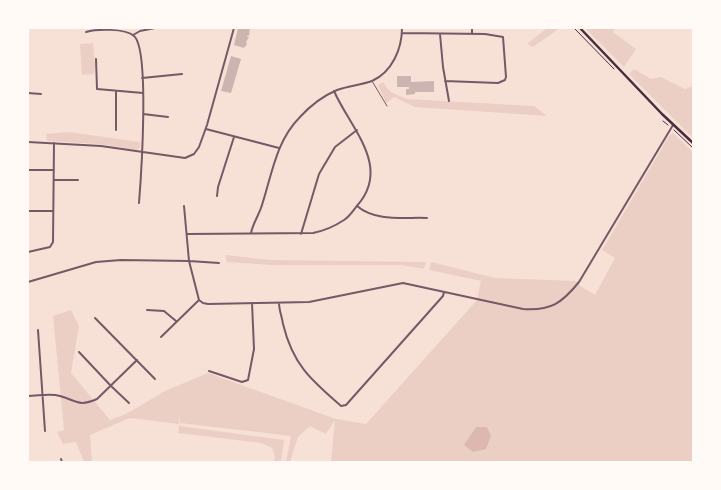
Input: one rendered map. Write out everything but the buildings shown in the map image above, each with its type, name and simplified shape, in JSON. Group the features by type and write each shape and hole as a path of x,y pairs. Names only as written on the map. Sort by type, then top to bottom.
{"main road":[{"path":"580,28 673,125 693,143"}],"street":[{"path":"134,35 140,31 155,28"},
{"path":"28,142 101,146 186,158 194,154 199,147 206,129 234,28"},
{"path":"251,233 262,206 282,141 300,117 321,99 334,91 381,76 393,61 398,51 402,28"},
{"path":"472,28 472,34"},
{"path":"86,32 94,30 110,30 128,33 134,35 138,41 143,93 139,203"},
{"path":"402,33 485,34 503,38 505,80 498,83 445,81"},
{"path":"440,34 445,81 449,101"},
{"path":"96,59 97,89 116,92 143,93"},
{"path":"142,78 182,74"},
{"path":"187,234 301,234 319,231 345,220 363,200 370,181 371,172 366,151 334,91"},
{"path":"116,92 116,130"},
{"path":"28,93 41,94"},
{"path":"143,114 168,117"},
{"path":"184,206 190,261 199,300 203,303 309,302 403,283 523,309 538,310 563,300 579,282 673,125"},
{"path":"206,129 279,148"},
{"path":"301,234 319,174 335,147 356,130"},
{"path":"217,196 218,187 234,137"},
{"path":"28,252 50,247 53,242 54,143"},
{"path":"28,170 54,170"},
{"path":"54,180 78,180"},
{"path":"357,206 362,210 376,216 427,218"},
{"path":"28,211 53,211"},
{"path":"28,282 96,262 121,260 190,261 219,264"},
{"path":"279,303 288,341 301,367 341,406 344,406 443,296 444,292"},
{"path":"161,336 199,300"},
{"path":"209,371 242,382 248,380 254,349 252,303"},
{"path":"147,310 164,312 176,321"},
{"path":"95,318 155,379"},
{"path":"38,330 45,431"},
{"path":"79,352 129,403"},
{"path":"28,396 60,396 77,403 97,399 137,360"}],"lane":[{"path":"372,80 387,106"}],"shaded area":[{"path":"547,28 560,28 533,47 527,44"},
{"path":"585,28 615,28 613,32 636,49 624,67"},
{"path":"93,43 95,67 94,74 82,75 80,44"},
{"path":"634,69 651,79 661,77 685,89 693,86 693,138 629,74"},
{"path":"383,82 393,93 408,99 534,106 547,116 415,107 394,97 386,103 378,85"},
{"path":"68,132 140,142 140,147 136,150 99,144 47,141 46,134"},
{"path":"673,133 693,152 693,462 331,462 335,420 326,434 310,426 298,437 290,462 286,462 291,436 180,423 179,414 179,424 130,418 90,435 92,462 84,462 76,442 63,444 57,432 64,430 53,316 71,310 79,326 71,373 110,420 126,414 165,391 208,373 336,419 366,424 477,300 481,281 429,270 431,262 495,278 576,281 579,285 595,295 615,258 602,250 669,136"},
{"path":"225,255 271,260 426,262 424,269 402,265 271,265 227,262"},
{"path":"179,426 284,440 281,462 274,462 275,457 272,448 261,443 178,433"},
{"path":"476,427 487,427 491,436 486,449 473,452 464,445"}]}
